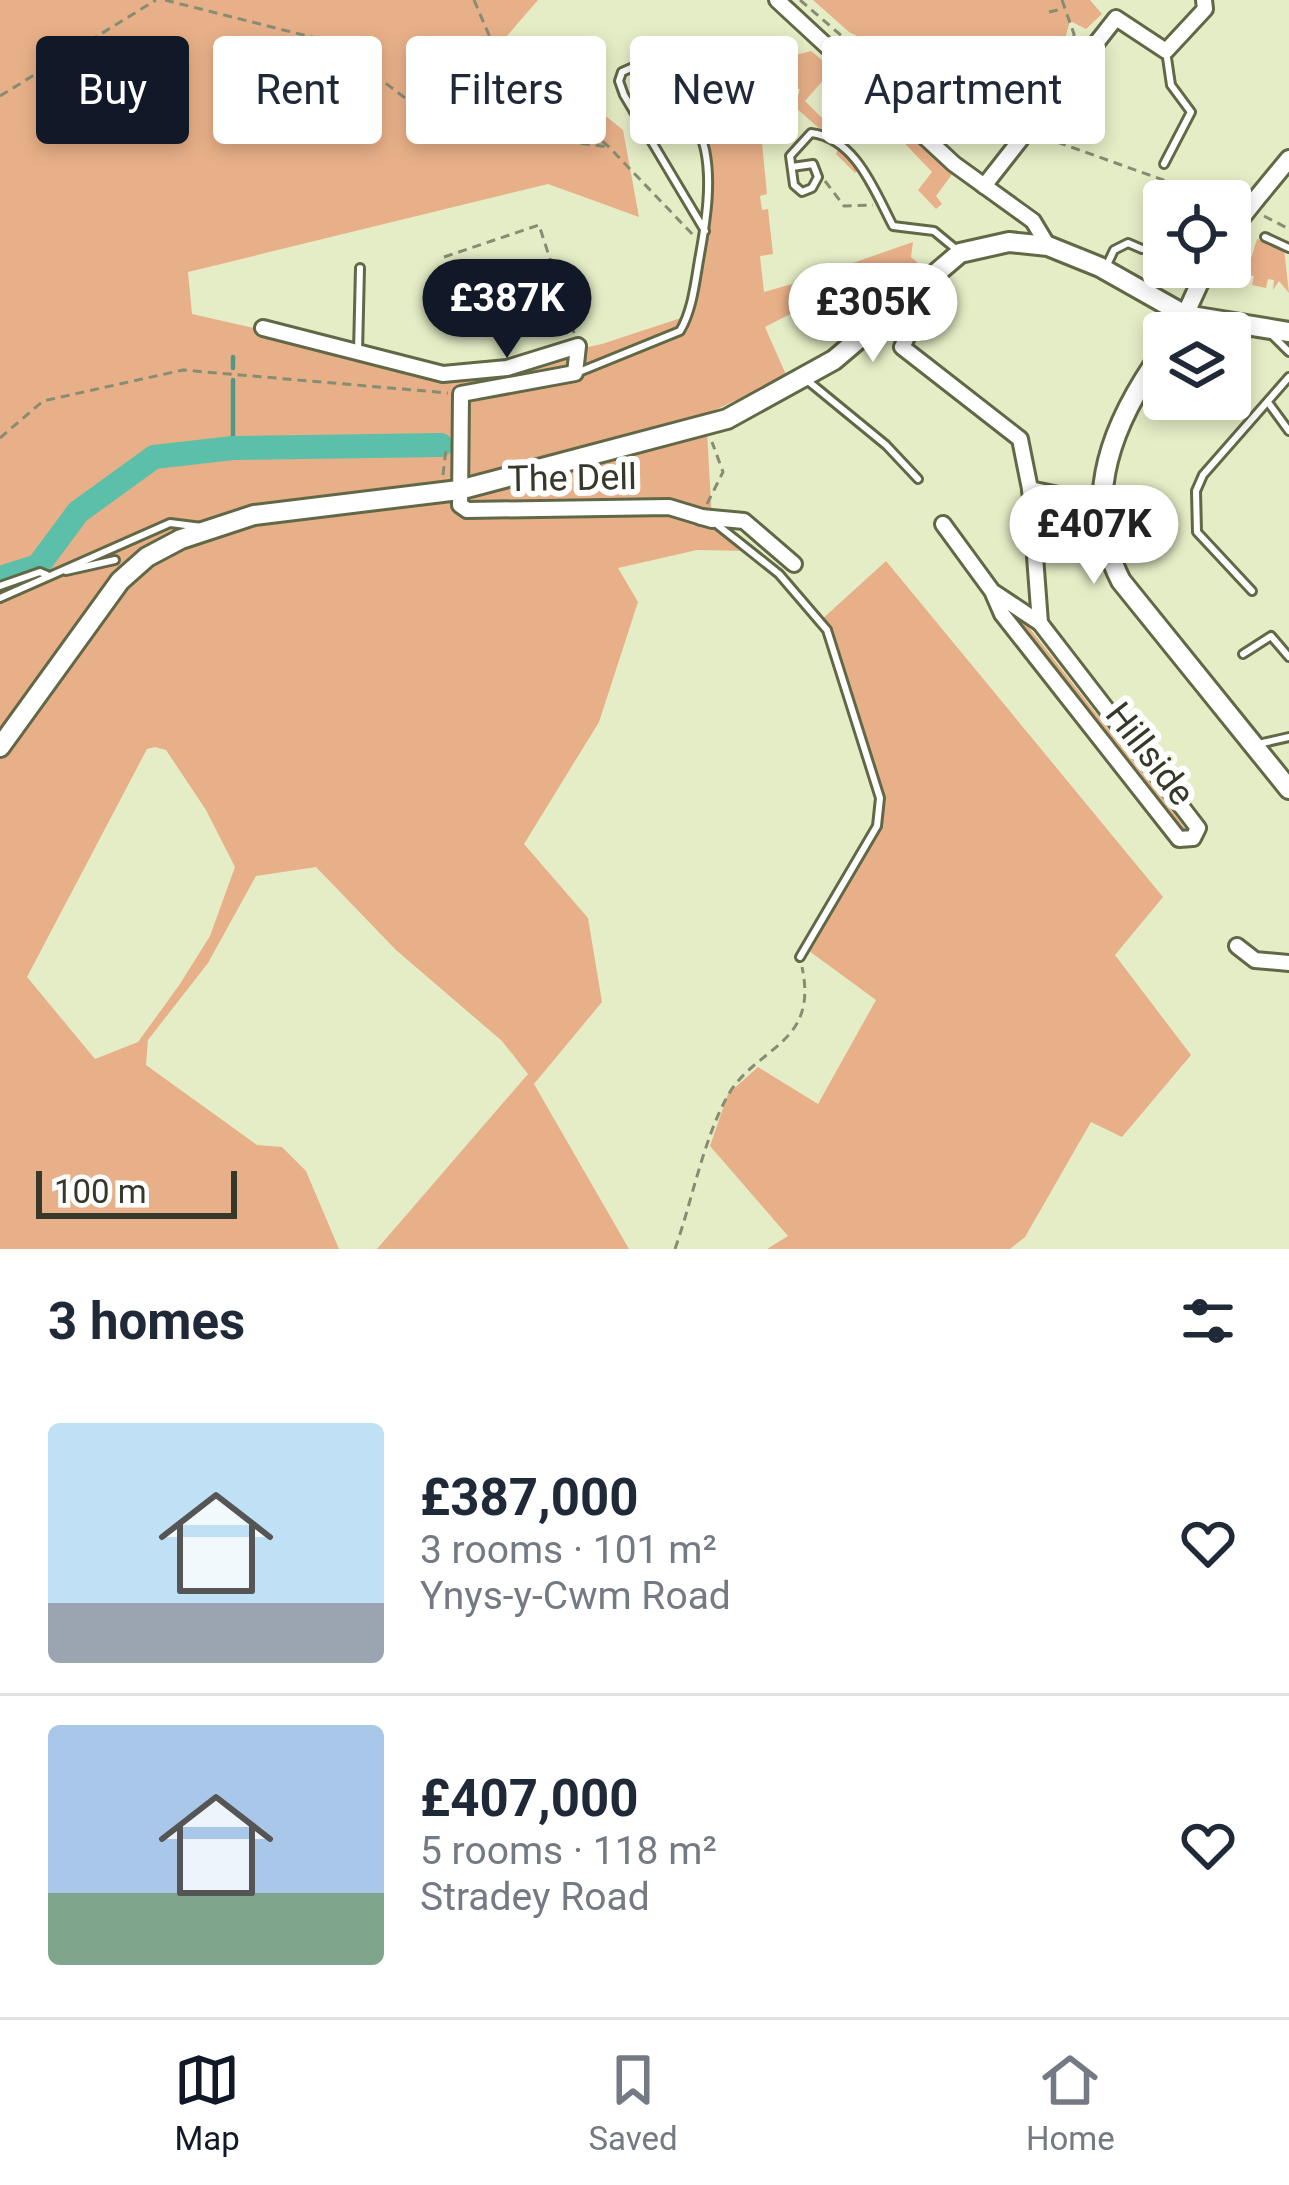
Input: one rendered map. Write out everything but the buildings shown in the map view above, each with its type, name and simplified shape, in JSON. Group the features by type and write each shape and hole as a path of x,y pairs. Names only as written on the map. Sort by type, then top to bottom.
{"main road":[{"path":"0,747 120,581 147,557 205,528 254,515 450,492 706,426 805,379 865,338 960,253 1009,242 1048,246 1105,269 1164,312"},
{"path":"1251,327 1289,332"},
{"path":"1143,379 1109,446 1101,504 1106,550 1121,580 1289,789"}],"street":[{"path":"777,0 984,186 1033,221 1048,246"},
{"path":"1099,36 1116,18 1166,51 1205,9 1204,0"},
{"path":"984,186 1017,144"},
{"path":"1251,205 1289,159"},
{"path":"910,294 921,310 902,347 1020,439 1030,489 1040,623"},
{"path":"263,328 358,356 459,374 507,368 578,346 575,374 461,394 450,492"},
{"path":"1030,489 1101,504"},
{"name":"The Dell","path":"450,492 467,510 669,507 706,519 744,521 794,564"},
{"name":"Hillside","path":"943,524 992,590 1002,614 1179,839 1193,838 1198,828 1040,623 992,590"},
{"path":"1237,946 1256,961 1289,963"}],"lane":[{"path":"1164,164 1191,112 1171,85 1166,51"},
{"path":"575,374 680,331 705,231 711,186 707,148 691,113 640,64 630,67 619,81 623,95 705,231"},
{"path":"792,167 802,161 813,164 818,177 812,188 802,192 794,185 790,156 811,133 826,134 858,163 893,226 934,230 960,253"},
{"path":"1265,237 1289,248"},
{"path":"1105,269 1114,250 1128,243 1142,249"},
{"path":"358,356 360,268"},
{"path":"1265,328 1289,352"},
{"path":"1252,591 1197,532 1196,491 1203,475 1289,377"},
{"path":"805,379 886,445 918,479"},
{"path":"1270,404 1289,431"},
{"path":"706,519 779,574 826,629 837,649 880,798 877,826 800,957"},
{"path":"0,598 170,523 187,521 205,528"},
{"path":"0,586 40,572 46,575 147,557"},
{"path":"1244,653 1271,635 1289,657"},
{"path":"1255,745 1289,737"}],"path":[{"path":"0,96 156,0"},
{"path":"165,0 331,42 441,125 609,147"},
{"path":"474,0 495,49 609,147 702,244"},
{"path":"800,0 842,36"},
{"path":"1062,0 1074,36"},
{"path":"1049,12 1064,8"},
{"path":"1063,144 1164,180"},
{"path":"832,185 844,206 881,204"},
{"path":"444,257 539,225 578,346"},
{"path":"0,438 43,401 183,370 461,394"},
{"path":"706,426 723,472 706,519"},
{"path":"446,442 450,492"},
{"path":"675,1249 728,1094 784,1043 808,997 800,957"}],"shaded area":[{"path":"0,0 538,0 507,36 406,36 406,144 606,144 606,116 623,130 639,217 548,184 188,272 192,314 459,374 602,344 690,315 710,214 706,144 762,144 767,194 760,196 762,210 768,209 773,254 760,256 764,292 813,278 819,288 829,283 824,273 913,242 911,257 924,268 891,299 875,281 848,301 854,310 841,321 819,327 808,305 765,327 787,377 706,414 712,520 750,551 697,550 618,568 638,602 599,722 524,844 588,918 602,1002 534,1084 629,1249 377,1249 528,1074 502,1041 396,950 316,867 256,876 208,963 148,1040 146,1065 257,1145 282,1147 306,1171 339,1249 0,1249 0,747 120,581 198,530 164,536 120,569 0,731","holes":["147,749 166,750 206,810 235,867 210,936 138,1042 95,1059 27,977"]},
{"path":"813,0 1090,0 1102,14 1086,29 1070,21 1066,36 857,36"},
{"path":"811,51 822,60 822,82 805,101 822,118 822,131 798,110 798,54"},
{"path":"905,144 921,144 953,173 936,196 942,204 936,209 918,190 932,172"},
{"path":"839,146 861,167 855,173 836,154"},
{"path":"1257,239 1284,249 1289,293 1279,281 1273,290 1274,280 1268,279 1266,288 1252,285 1251,259"},
{"path":"886,561 1163,897 1115,955 1191,1055 1122,1137 1091,1122 1025,1237 1010,1249 767,1249 788,1236 710,1146 728,1094 758,1067 818,1104 876,1000 805,948 882,811 837,649 820,621"},
{"path":"1007,605 1189,833 1184,836 1005,613"}],"waterway":[{"path":"233,357 233,368"},
{"path":"233,380 233,448"},
{"path":"0,578 38,566 78,512 154,457 233,448 441,445"}]}
